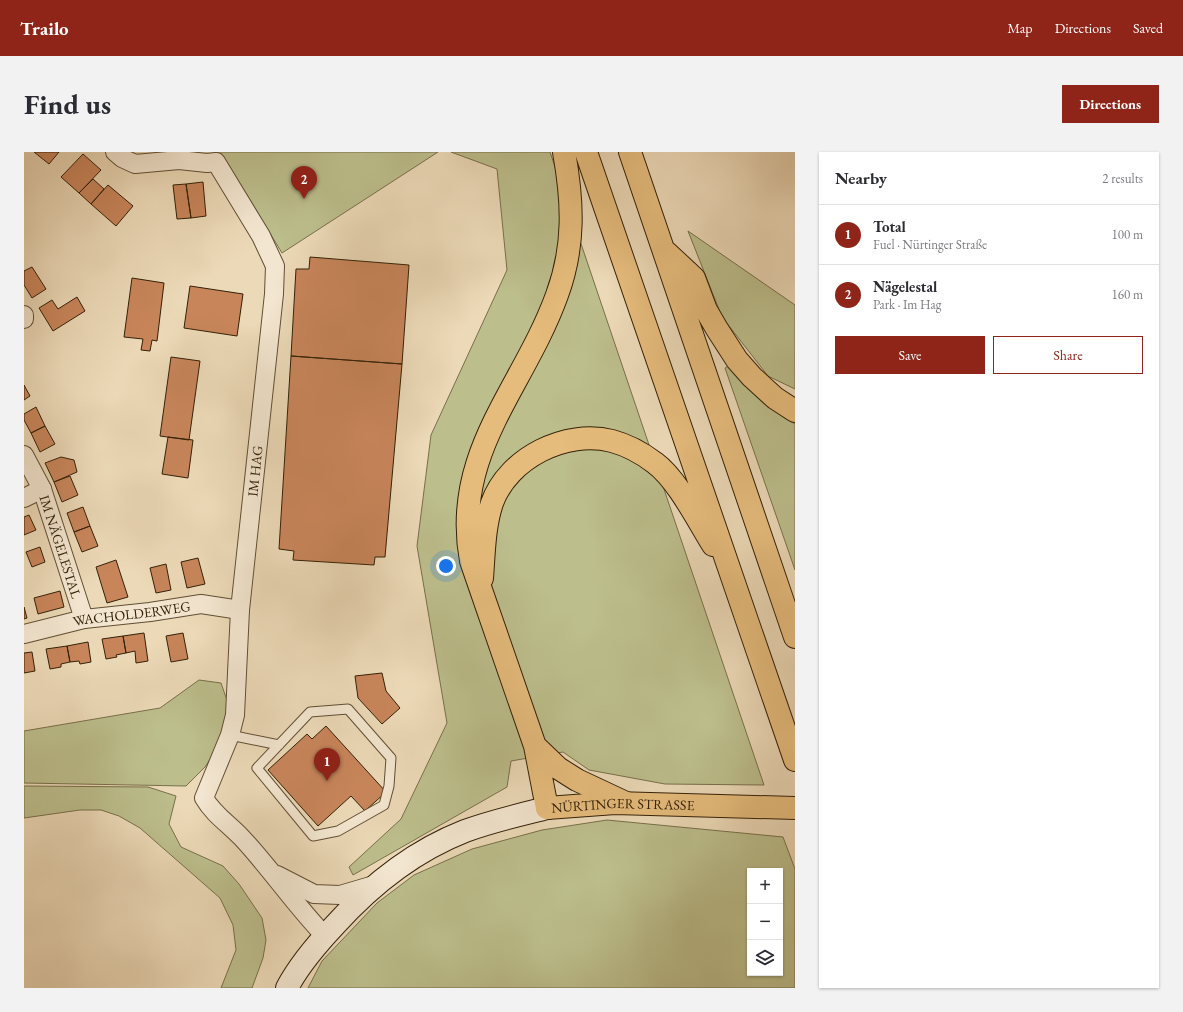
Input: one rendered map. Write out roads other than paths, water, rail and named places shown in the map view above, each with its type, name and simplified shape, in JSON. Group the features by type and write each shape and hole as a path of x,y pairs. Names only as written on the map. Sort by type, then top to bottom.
{"main road":[{"path":"547,808 535,746 471,561 467,539 467,518 473,474 490,428 536,341 557,295 570,244 572,215 571,190 564,152"},
{"path":"586,152 794,758"},
{"path":"630,152 693,332 795,637"},
{"path":"663,248 694,278 706,310 716,329 737,360 752,377 775,398 795,412"},
{"path":"482,590 486,526 492,502 504,482 521,463 540,451 560,443 584,439 612,441 635,450 656,464 677,488 729,570"},
{"path":"535,746 558,768 577,780 626,803"},
{"name":"NÜRTINGER STRASSE","path":"325,936 350,908 374,885 396,868 427,849 464,832 498,820 547,808 626,803 795,808"},
{"path":"287,988 325,936"}],"street":[{"name":"IM HAG","path":"115,152 122,158 135,164 178,160 207,163 216,162 261,236 275,266 273,302 240,610 235,715 230,735 204,798"},
{"name":"IM NÄGELESTAL","path":"24,455 42,489 84,619"},
{"path":"24,498 42,489"},
{"name":"WACHOLDERWEG","path":"24,634 84,619 150,612 201,604 240,610"},
{"name":"NÜRTINGER STRASSE","path":"204,798 212,812 241,837 273,873 306,916 325,936"},
{"name":"NÜRTINGER STRASSE","path":"273,873 314,894 340,895 374,885"}],"lane":[{"path":"348,708 391,758 389,786 384,805 338,831 313,836 257,768 279,744 310,712 348,708"},
{"path":"230,735 279,744"}],"place":[{"name":"Nägelestal","path":"304,199"},
{"name":"Total","path":"327,781"}]}
